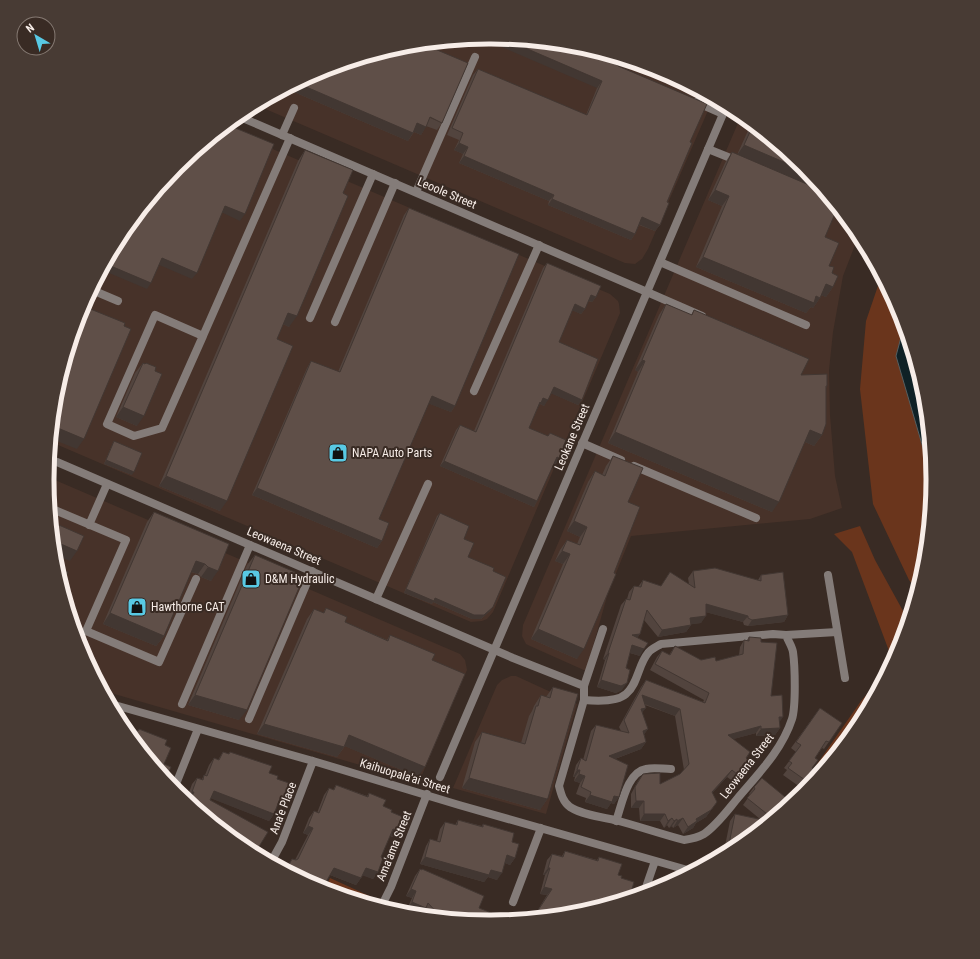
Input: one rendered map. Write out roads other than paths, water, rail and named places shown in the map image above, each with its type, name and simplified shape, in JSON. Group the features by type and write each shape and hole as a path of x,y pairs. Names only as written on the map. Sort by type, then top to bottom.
{"street":[{"path":"416,192 475,56"},
{"path":"689,99 717,107"},
{"path":"202,336 154,315 107,424 134,436 162,428 202,336 286,137 294,108"},
{"name":"Leokane Street","path":"440,777 724,112"},
{"name":"Leoole Street","path":"245,119 713,320"},
{"path":"708,149 744,164"},
{"path":"310,318 373,174"},
{"path":"335,322 395,183"},
{"path":"474,391 539,245"},
{"path":"660,262 806,325"},
{"path":"97,292 118,301"},
{"path":"582,444 756,518"},
{"name":"Leowaena Street","path":"55,461 494,650 584,686 584,700 559,786 561,795 570,807 578,811 684,840 693,839 702,835 714,826 776,751 786,734 793,717 794,687 793,651 786,635"},
{"path":"89,525 107,484"},
{"path":"376,599 428,484"},
{"path":"55,510 126,540 86,631 159,662 196,579"},
{"path":"182,704 250,545"},
{"path":"249,719 312,571"},
{"path":"828,575 844,678"},
{"path":"584,686 603,629"},
{"path":"584,700 598,702 626,695 632,687 648,653 661,644 773,634 786,635 837,632"},
{"name":"Kaihuopala'ai Street","path":"119,706 685,869"},
{"path":"177,782 198,729"},
{"name":"Ana'e Place","path":"274,858 282,842 313,761"},
{"path":"616,821 629,783 638,772 645,769 671,768"},
{"name":"Ama'ama Street","path":"384,902 391,887 426,794"},
{"path":"513,902 541,828"},
{"path":"646,886 655,861"}],"water":[{"path":"901,337 911,367 917,395 925,455 896,356"}],"place":[{"name":"NAPA Auto Parts","path":"338,453"},
{"name":"D&M Hydraulic","path":"251,579"},
{"name":"Hawthorne CAT","path":"137,607"}]}
